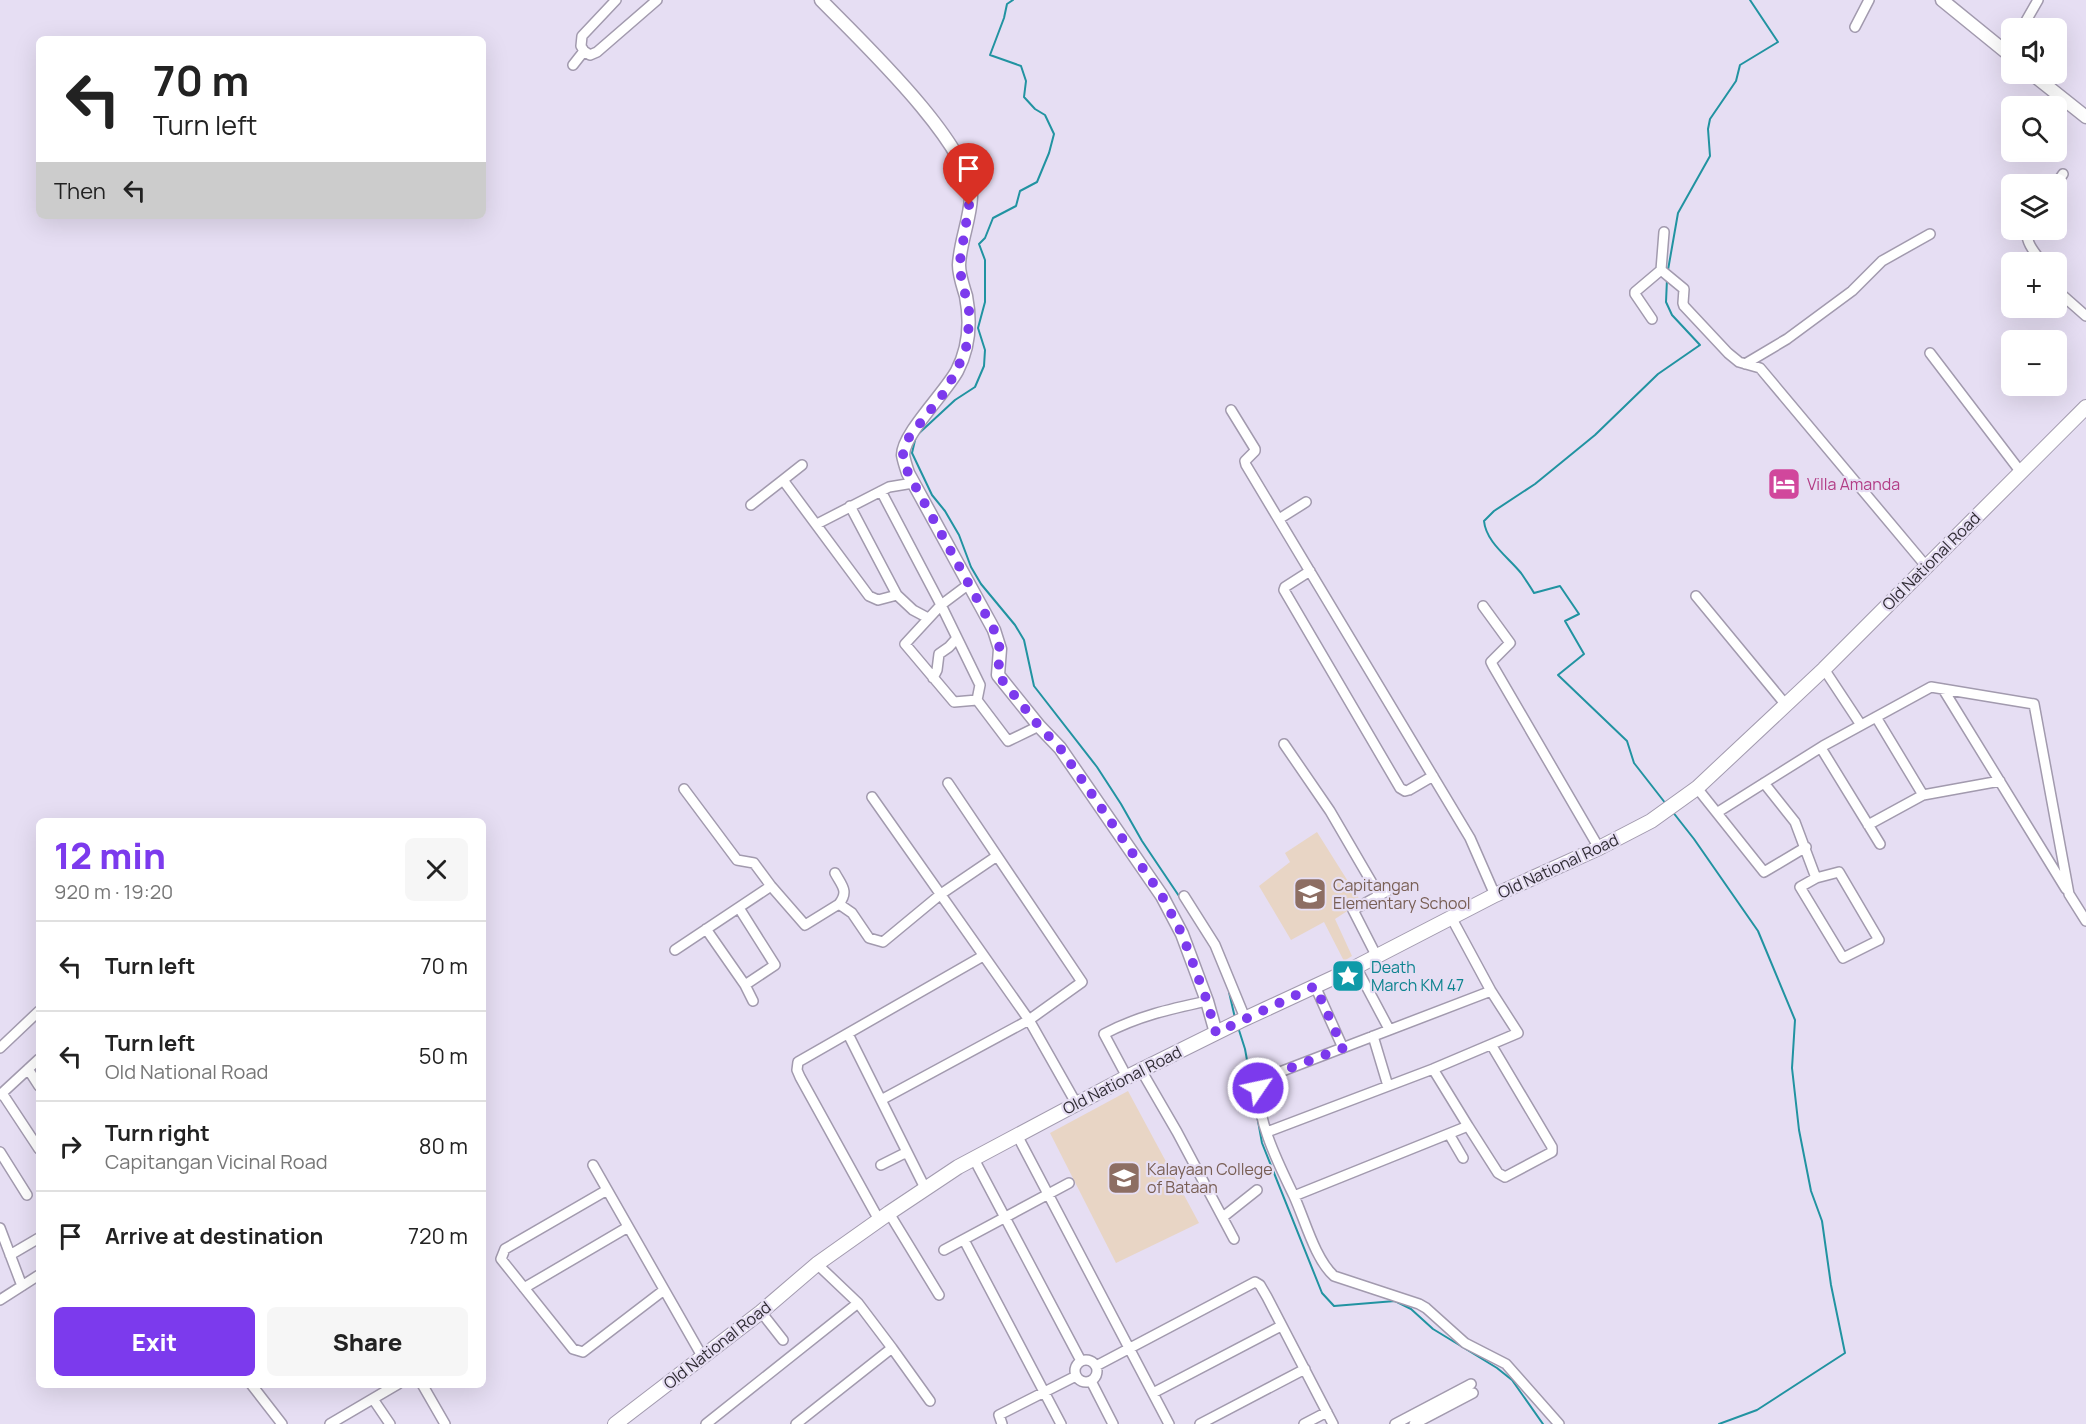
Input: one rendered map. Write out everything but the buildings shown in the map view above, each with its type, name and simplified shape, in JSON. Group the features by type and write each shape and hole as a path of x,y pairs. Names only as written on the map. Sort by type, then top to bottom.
{"main road":[{"name":"Old National Road","path":"615,1424 761,1312 817,1264 925,1188 974,1159 1141,1070 1377,957 1495,895 1599,848 1651,821 1697,788 1824,669 2086,407"}],"street":[{"path":"616,0 582,36 581,46 590,55 597,52 657,0"},
{"path":"821,0 924,109 949,144 966,176 971,196 959,267 969,311 968,342 957,370 943,394 907,440 903,454 908,473 994,630 1000,649 998,675 1060,748 1162,896 1182,934 1207,1001 1216,1033"},
{"path":"1856,27 1869,0"},
{"path":"1942,0 2001,46"},
{"path":"2028,18 2038,0"},
{"path":"573,65 584,51"},
{"path":"2045,84 2086,116"},
{"path":"1652,319 1635,292 1661,270 1664,232"},
{"path":"1746,364 1787,339 1852,291 1881,261 1930,234"},
{"path":"1661,270 1684,289 1684,306 1728,353 1739,362 1760,368 1926,566"},
{"path":"2067,299 2086,316"},
{"path":"1930,353 2020,471"},
{"path":"1231,410 1255,449 1255,452 1245,461 1246,465 1470,838 1495,895"},
{"path":"751,505 802,465"},
{"path":"783,480 869,596 878,600 897,595"},
{"path":"817,524 889,487 913,483"},
{"path":"881,491 980,685 977,700 1008,741 1039,726"},
{"path":"1279,519 1306,502"},
{"path":"850,506 897,595 913,610 928,618"},
{"path":"1310,571 1285,587 1284,590 1345,697 1400,788 1405,791 1409,790 1433,776"},
{"path":"969,584 941,605 905,644 954,702 977,700"},
{"path":"1696,596 1786,705"},
{"path":"1483,606 1510,643 1494,657 1491,662 1492,666 1599,848"},
{"path":"933,678 937,670 939,654 957,638"},
{"path":"1824,669 1861,725"},
{"path":"1718,812 1821,748 1931,687 2034,704 2069,894"},
{"path":"1943,689 2086,921"},
{"path":"1876,717 1923,795"},
{"path":"1284,744 1330,811 1379,895"},
{"path":"1821,748 1880,844"},
{"path":"1868,825 1923,795 2000,782"},
{"path":"881,1100 1029,1020 1082,982 948,783"},
{"path":"1764,783 1795,822 1816,878"},
{"path":"1697,788 1764,873 1806,847"},
{"path":"684,789 737,861 754,863 805,925 839,904 845,897 845,890 835,873"},
{"path":"873,797 1029,1020 1076,1103"},
{"path":"839,904 852,913 869,938 883,942 941,894 997,856"},
{"path":"1839,872 1879,940 1843,958 1800,887 1816,878 1839,872"},
{"path":"675,950 771,886"},
{"path":"1377,957 1353,910 1389,890"},
{"path":"1184,896 1215,945 1231,980 1238,1022"},
{"path":"739,908 775,962 774,967 745,985"},
{"path":"1267,1132 1518,1034 1491,991 1451,917"},
{"path":"706,929 745,985 753,1001"},
{"path":"939,1295 884,1216 797,1070 798,1062 983,956"},
{"path":"1356,967 1389,1029"},
{"path":"1315,986 1343,1048"},
{"path":"1491,991 1264,1078 1259,1083 1259,1096 1274,1155 1325,1267 1334,1276 1426,1308 1465,1343 1506,1365 1559,1424"},
{"path":"1127,1077 1104,1034 1131,1020 1207,1001"},
{"path":"0,1048 36,1014"},
{"path":"848,1034 925,1188"},
{"path":"1373,1036 1388,1086"},
{"path":"1433,1069 1498,1173 1505,1177 1552,1152 1552,1147 1492,1046"},
{"path":"36,1062 1,1094 36,1145"},
{"path":"28,1069 36,1081"},
{"path":"1141,1070 1234,1239"},
{"path":"1294,1196 1468,1126"},
{"path":"1449,1134 1462,1158"},
{"path":"1017,1135 1169,1424"},
{"path":"0,1152 27,1195"},
{"path":"881,1165 907,1152"},
{"path":"974,1159 1081,1361"},
{"path":"593,1165 702,1356"},
{"path":"944,1250 1069,1183"},
{"path":"607,1190 505,1249 501,1259 573,1349 583,1352 664,1290"},
{"path":"1223,1217 1257,1190"},
{"path":"524,1288 628,1227"},
{"path":"0,1228 22,1286"},
{"path":"10,1255 36,1240"},
{"path":"964,1240 1061,1424"},
{"path":"817,1264 858,1303 930,1401"},
{"path":"0,1300 36,1277"},
{"path":"1096,1366 1255,1282 1260,1285 1333,1424"},
{"path":"705,1424 858,1303"},
{"path":"761,1312 783,1340"},
{"path":"1153,1393 1281,1326"},
{"path":"796,1424 892,1347"},
{"path":"1088,1360 1096,1366 1097,1373 1091,1381 1084,1382 1076,1376 1076,1366 1081,1361 1088,1360"},
{"path":"1200,1424 1305,1369"},
{"path":"1002,1424 999,1414 1076,1376"},
{"path":"1091,1381 1113,1424"},
{"path":"254,1388 282,1424"},
{"path":"336,1423 391,1388"},
{"path":"424,1388 445,1424"},
{"path":"1395,1424 1472,1388 1414,1424"},
{"path":"373,1399 390,1424"},
{"path":"1304,1424 1327,1412"}],"shaded area":[{"name":"Capitangan Elementary School","path":"1317,832 1361,902 1335,919 1352,956 1344,961 1324,922 1291,940 1259,886 1290,862 1285,853"},
{"name":"Kalayaan College of Bataan","path":"1128,1091 1199,1223 1116,1263 1050,1133"}],"waterway":[{"path":"1013,0 1007,4 990,55 1021,66 1026,81 1024,97 1035,109 1045,115 1054,134 1037,182 1020,191 1016,206 993,218 985,238 979,244 985,260 985,302 978,328 985,350 984,366 975,387 955,400 916,436 912,453 932,495 945,511 959,535 971,567 981,584 1015,625 1024,640 1034,686 1097,767 1142,841 1183,902"},
{"path":"1668,270 1678,213 1710,156 1708,129 1710,119 1736,81 1740,65 1778,42 1750,0"},
{"path":"1666,804 1634,763 1627,741 1558,675 1584,654 1565,621 1579,614 1560,586 1534,593 1521,573 1493,542 1484,521 1494,511 1535,484 1595,435 1658,374 1700,345 1672,315 1666,302 1667,279"},
{"path":"1672,811 1758,931 1795,1020 1792,1068 1799,1130 1811,1191 1822,1221 1831,1285 1845,1353 1757,1410 1719,1424"},
{"path":"1229,992 1235,1018"},
{"path":"1238,1027 1245,1049 1262,1143 1322,1293 1334,1306 1395,1301 1411,1309 1433,1329 1497,1368 1512,1380 1543,1424"}],"place":[{"name":"Villa Amanda","path":"1784,484"},
{"name":"Capitangan Elementary School","path":"1310,894"},
{"name":"Death March KM 47","path":"1348,976"},
{"name":"Kalayaan College of Bataan","path":"1124,1178"}],"route":[{"path":"969,205 959,267 969,311 968,342 957,370 943,394 907,440 903,454 908,473 994,630 1000,649 998,675 1060,748 1162,896 1182,934 1207,1001 1216,1033 1315,986 1343,1048 1264,1078 1258,1088"}]}
